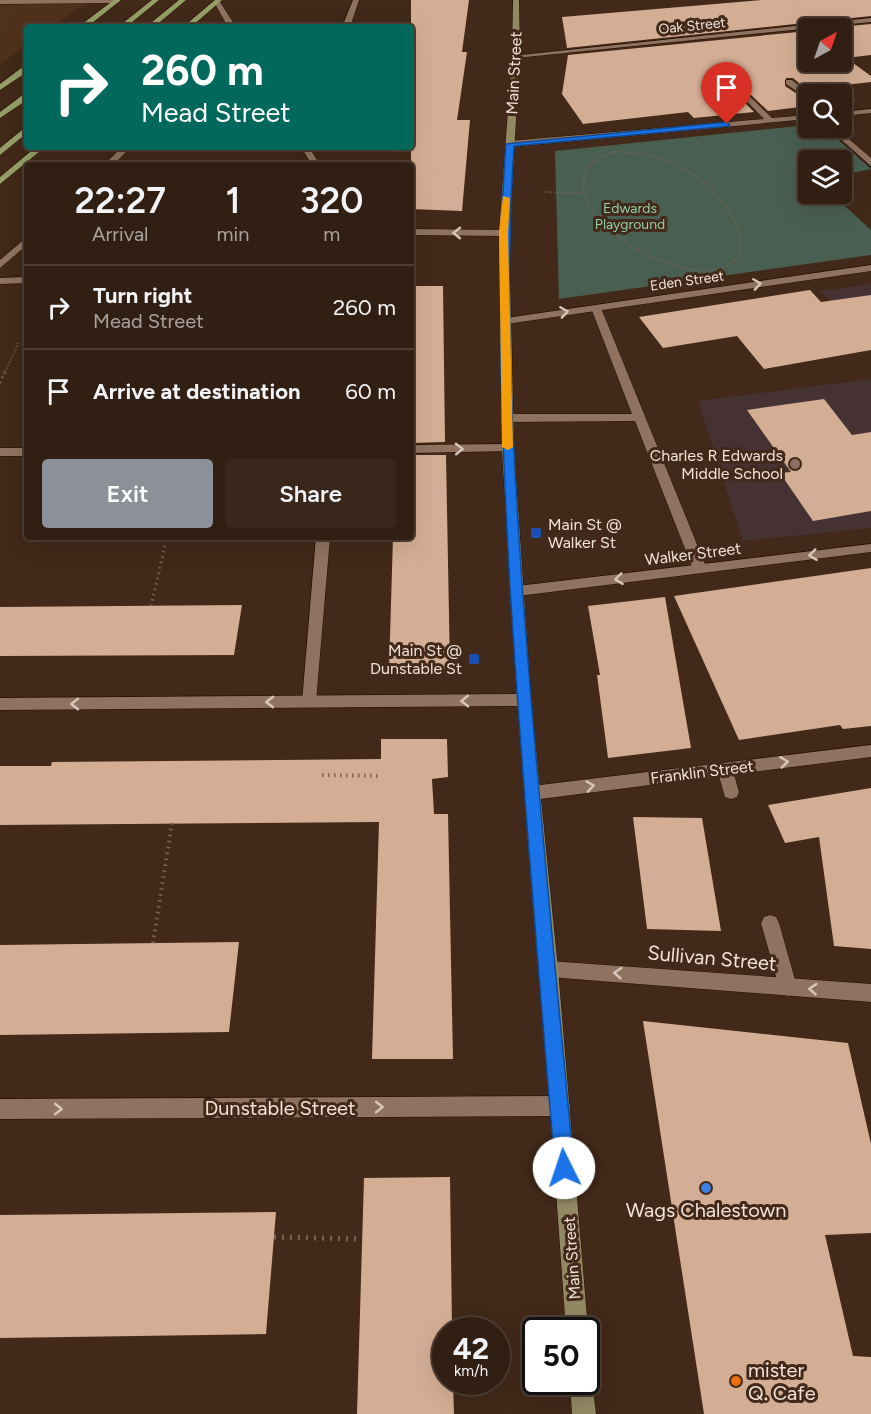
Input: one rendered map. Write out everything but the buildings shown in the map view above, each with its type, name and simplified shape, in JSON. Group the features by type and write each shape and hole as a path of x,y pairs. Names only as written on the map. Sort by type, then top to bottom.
{"main road":[{"path":"86,24 118,0"},
{"path":"126,24 156,0"},
{"path":"154,24 183,0"},
{"name":"Main Street","path":"516,0 516,56 504,233 508,448 524,700 549,969 576,1317"},
{"path":"191,24 218,1"},
{"path":"0,88 24,70"},
{"path":"0,116 24,98"},
{"path":"0,152 24,132"},
{"path":"0,181 37,150"},
{"path":"582,1395 584,1414"}],"street":[{"path":"0,2 118,0"},
{"path":"347,24 356,0"},
{"path":"218,1 230,24"},
{"name":"Oak Street","path":"516,56 871,20"},
{"path":"730,80 770,120"},
{"path":"789,82 798,89"},
{"path":"852,113 871,111"},
{"path":"510,144 798,118"},
{"path":"843,138 871,163"},
{"path":"111,162 125,150"},
{"path":"414,232 504,233"},
{"path":"0,265 24,243"},
{"name":"Eden Street","path":"506,321 871,268"},
{"path":"0,281 24,280"},
{"path":"596,308 700,569"},
{"path":"507,418 639,417"},
{"path":"414,449 508,448"},
{"path":"0,452 24,452"},
{"path":"309,702 323,540"},
{"name":"Walker Street","path":"518,591 871,548"},
{"path":"0,704 524,700"},
{"name":"Franklin Street","path":"532,794 871,751"},
{"path":"725,769 731,792"},
{"path":"770,923 788,987"},
{"name":"Sullivan Street","path":"549,969 871,993"},
{"name":"Dunstable Street","path":"0,1110 560,1106"}],"path":[{"path":"633,152 670,162 716,192 733,217 740,239 735,263 726,268 702,270 664,262 643,253 617,238 605,227 582,193 583,176 588,166 606,153 633,152"},
{"path":"545,192 582,193"},
{"path":"0,383 19,342"},
{"path":"151,606 166,540"},
{"path":"322,775 380,776"},
{"path":"153,943 172,823"},
{"path":"274,1237 362,1239"}],"shaded area":[{"path":"0,0 91,0 56,24 24,24 24,47 0,64"},
{"path":"871,284 871,344 820,291"},
{"name":"Charles R Edwards Middle School","path":"871,379 871,528 743,541 698,401"}],"green space":[{"name":"Edwards Playground","path":"798,126 798,138 836,138 850,150 798,150 798,204 843,204 871,230 871,255 559,299 555,151"},
{"name":"Edwards Playground","path":"852,152 871,169 852,173"}],"slow traffic":[{"path":"506,198 504,233 508,447"}],"place":[{"name":"Charles R Edwards Middle School","path":"795,464"},
{"name":"Main St @ Walker St","path":"536,533"},
{"name":"Main St @ Dunstable St","path":"474,659"},
{"name":"Wags Chalestown","path":"706,1188"},
{"name":"mister Q. Cafe","path":"736,1381"}],"route":[{"path":"564,1168 549,969 542,914 524,700 508,448 504,216 510,144 727,124"}]}
